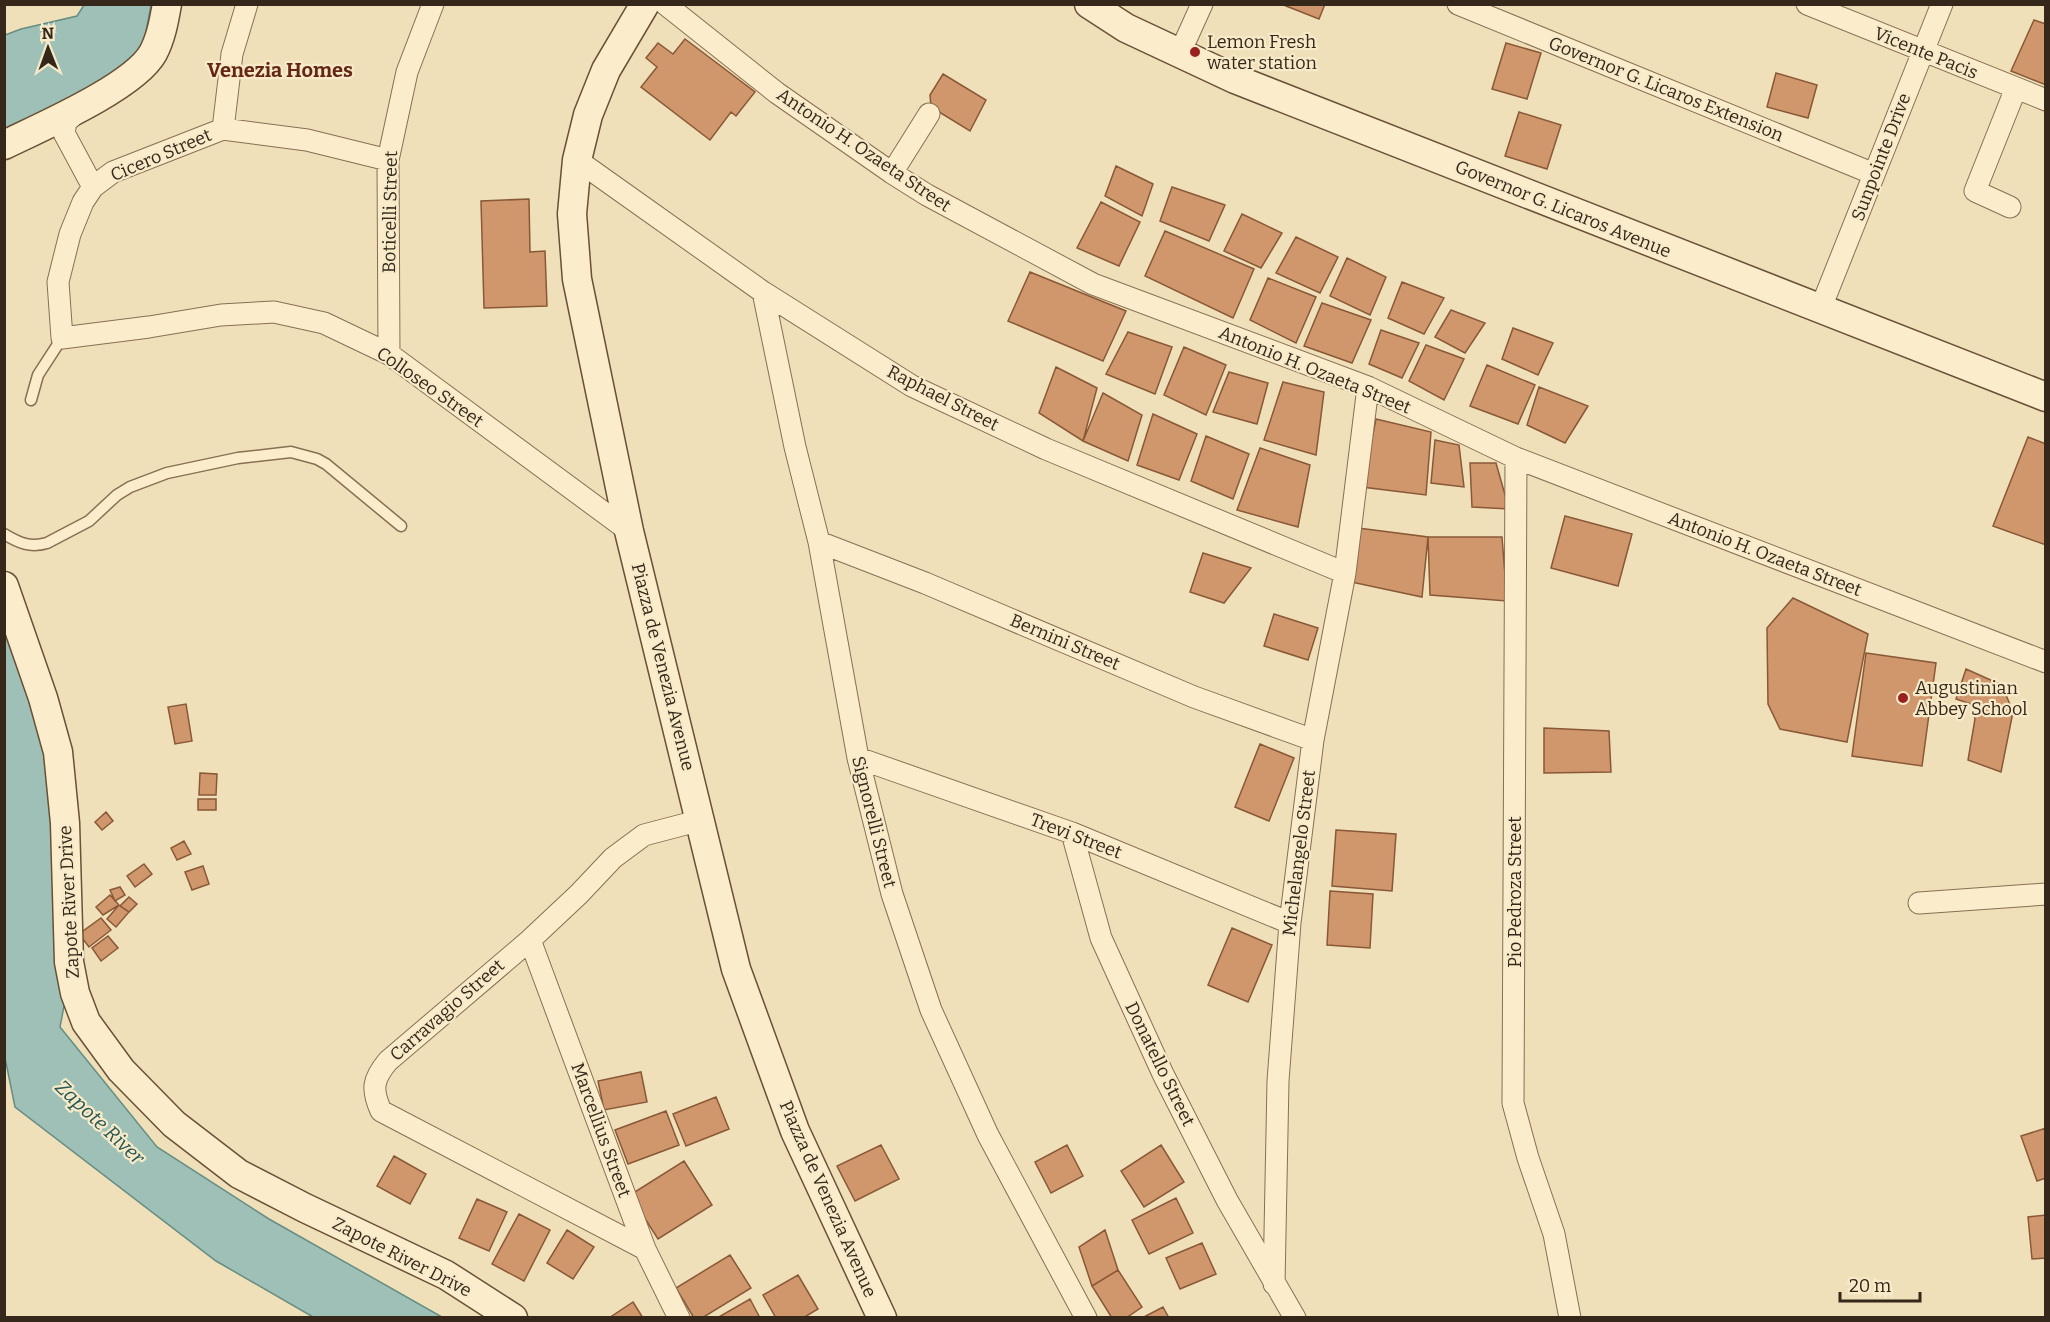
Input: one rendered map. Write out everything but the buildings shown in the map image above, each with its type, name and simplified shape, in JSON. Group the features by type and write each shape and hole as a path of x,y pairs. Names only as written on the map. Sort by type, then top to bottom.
{"street":[{"path":"4,146 129,79 152,55 159,40 167,4"},
{"path":"223,129 232,54 247,4"},
{"name":"Boticelli Street","path":"388,354 388,160 407,72 433,4"},
{"name":"Piazza de Venezia Avenue","path":"645,4 606,70 588,115 577,159 572,214 577,279 629,531 736,969 795,1131 882,1317"},
{"name":"Antonio H. Ozaeta Street","path":"665,4 777,93 892,173 927,195 1093,284 1368,387 1516,458 2046,662"},
{"name":"Governor G. Licaros Avenue","path":"1089,4 1126,28 1179,55 1245,84 2046,397"},
{"path":"1179,55 1202,4"},
{"name":"Governor G. Licaros Extension","path":"1458,4 1874,174"},
{"name":"Vicente Pacis","path":"1807,4 2046,100"},
{"name":"Sunpointe Drive","path":"1820,310 1942,4"},
{"path":"2010,207 1975,191 2016,88"},
{"path":"86,103 66,122 64,134 93,187"},
{"path":"892,173 929,114"},
{"name":"Cicero Street","path":"62,338 58,282 70,234 83,202 93,187 113,172 223,129 307,140 388,160"},
{"name":"Raphael Street","path":"577,159 763,292 912,386 1046,449 1345,573"},
{"name":"Signorelli Street","path":"763,292 795,447 819,542 858,758 892,894 931,1010 988,1135 1086,1317"},
{"name":"Colloseo Street","path":"62,338 221,315 274,312 324,323 388,354 629,531"},
{"name":"Michelangelo Street","path":"1275,1284 1278,1081 1290,923 1313,740 1345,573 1368,387"},
{"name":"Pio Pedroza Street","path":"1516,458 1513,1103 1528,1158 1554,1234 1570,1317"},
{"name":"Bernini Street","path":"819,542 925,583 1194,697 1313,740"},
{"name":"Zapote River Drive","path":"4,586 43,698 58,752 65,823 69,962 75,993 86,1022 121,1070 174,1124 239,1174 446,1275 513,1317"},
{"name":"Trevi Street","path":"858,758 1072,833 1290,923"},
{"name":"Carravagio Street","path":"645,1249 381,1111 374,1095 377,1075 388,1061 530,939 579,894 612,858 644,835 701,820"},
{"name":"Donatello Street","path":"1072,833 1101,938 1163,1074 1227,1200 1275,1284"},
{"path":"1918,903 2046,894"},
{"name":"Marcellius Street","path":"530,939 645,1249 679,1317"},
{"path":"1275,1284 1295,1317"}],"lane":[{"path":"30,400 38,375 62,338"},
{"path":"4,534 24,544 47,543 89,521 117,495 141,481 238,458 291,452 318,459 326,464 401,525"}],"water":[{"path":"84,5 151,5 139,69 5,135 5,35 77,16"},
{"name":"Zapote River","path":"4,620 63,800 68,985 60,1027 157,1147 269,1219 442,1317 313,1317 216,1261 15,1107 4,1053"}],"place":[{"name":"Lemon Fresh water station","path":"1195,52"},
{"name":"Augustinian Abbey School","path":"1903,698"}],"district":[{"name":"Venezia Homes","path":"280,70"}]}
